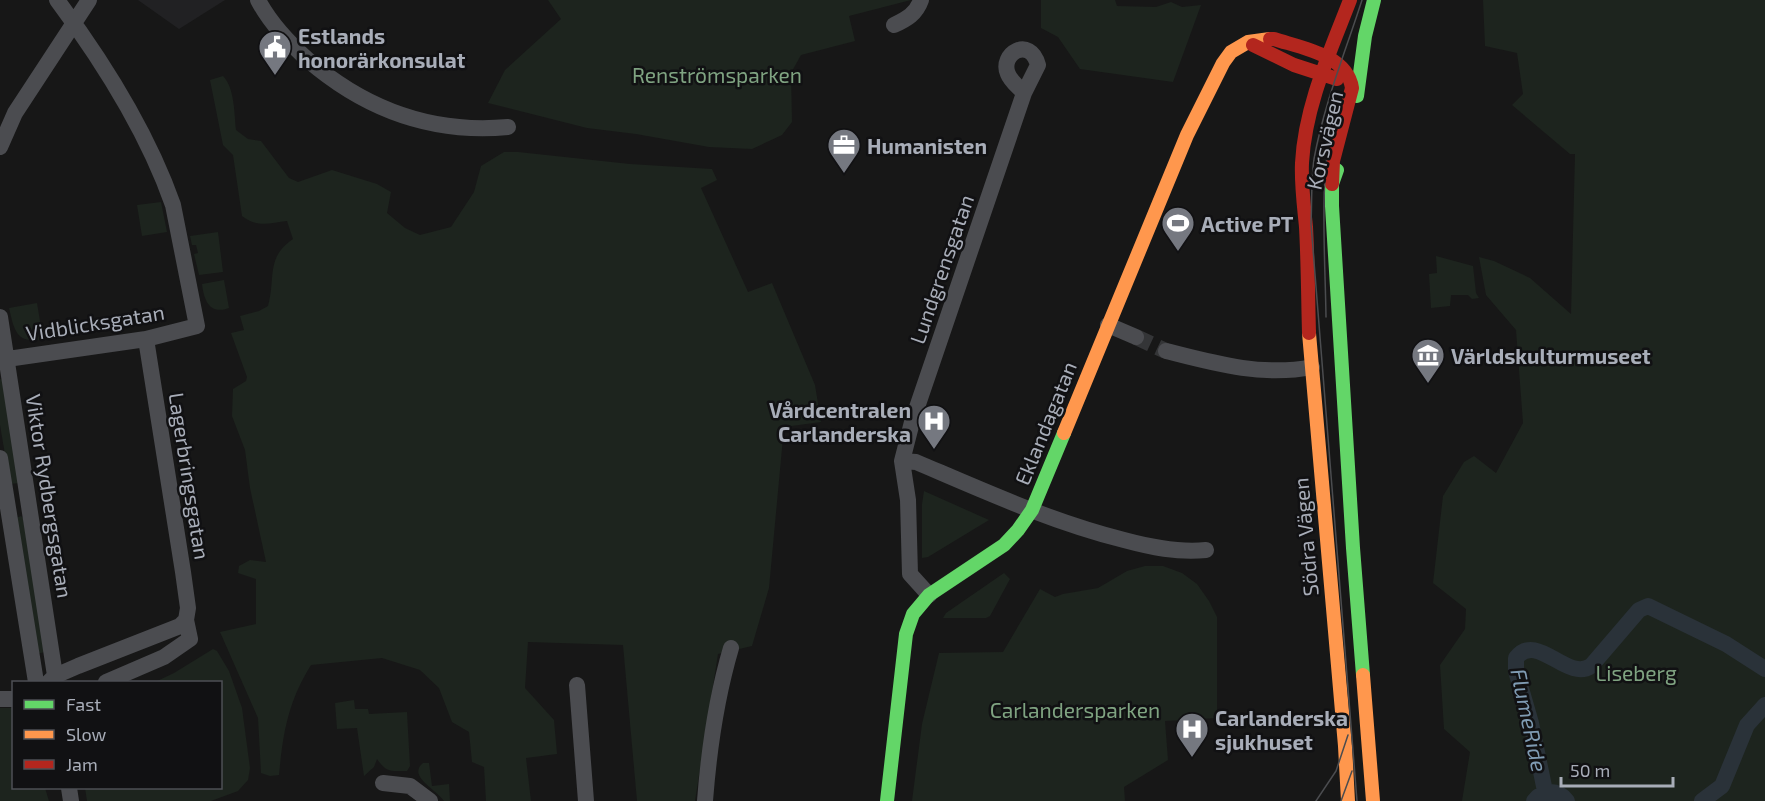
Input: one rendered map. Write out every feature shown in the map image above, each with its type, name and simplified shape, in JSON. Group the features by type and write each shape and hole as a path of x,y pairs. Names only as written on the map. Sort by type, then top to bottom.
{"main road":[{"name":"Korsvägen","path":"1308,270 1302,164 1309,116 1350,0"},
{"name":"Korsvägen","path":"1373,801 1353,548 1332,184 1350,128 1369,15 1374,0"},
{"path":"1248,42 1274,39 1303,48 1340,64 1350,76 1352,88 1333,161 1332,184"},
{"path":"1248,42 1261,51 1341,80 1354,74 1362,60"},
{"name":"Eklandagatan","path":"887,801 906,634 913,614 929,595 1004,545 1032,510 1197,112 1231,52 1248,42"},
{"name":"Södra Vägen","path":"1308,270 1308,334 1346,746 1348,801"}],"street":[{"path":"57,0 73,23"},
{"path":"0,147 15,113 89,0"},
{"path":"258,0 274,24 297,50 324,73 357,96 383,108 428,123 478,130 508,127"},
{"path":"894,25 909,18 921,0"},
{"name":"Vidblicksgatan","path":"3,359 146,339 197,326 173,205 167,187 123,96 73,23"},
{"name":"Lundgrensgatan","path":"902,461 912,422 1024,93"},
{"name":"Viktor Rydbergsgatan","path":"0,317 3,359 30,510 53,680"},
{"path":"1108,325 1136,337"},
{"name":"Lagerbringsgatan","path":"108,681 164,657 190,639 186,620 188,608 184,580 146,339"},
{"path":"1166,351 1223,366 1258,370 1312,367"},
{"name":"Viktor Rydbergsgatan","path":"0,458 5,513 36,681"},
{"path":"929,595 910,574 908,500 902,461 916,462 1091,532 1144,545 1191,551 1206,550"},
{"path":"5,513 30,510"},
{"path":"53,680 127,646 180,626 186,620"},
{"path":"705,801 709,748 731,648"},
{"path":"577,685 586,801"},
{"path":"383,783 410,786 430,801"}],"shaded area":[{"path":"138,0 225,0 179,29"}],"green space":[{"name":"Renströmsparken","path":"548,0 911,0 849,16 855,41 801,55 791,73 792,122 782,135 752,149 709,147 587,128 488,103 505,70 561,19"},
{"path":"1041,0 1115,0 1117,6 1156,7 1171,2 1182,7 1201,5 1173,82 1080,69 1058,37 1041,28"},
{"name":"Liseberg","path":"1483,0 1765,0 1765,801 1462,801 1470,752 1444,729 1440,665 1465,629 1466,609 1433,583 1443,496 1464,462 1474,456 1496,473 1523,423 1516,330 1486,295 1479,257 1494,261 1530,278 1571,314 1575,154 1570,154 1512,105 1523,94 1517,53 1485,46"},
{"path":"223,76 232,94 236,130 248,139 261,141 289,178 298,182 332,170 377,184 391,192 387,213 405,228 420,235 451,227 474,192 481,166 504,152 712,169 717,180 701,188 748,292 772,283 815,385 821,422 784,427 769,588 752,646 718,654 695,801 637,801 623,645 528,642 525,688 554,720 557,754 526,758 531,801 486,801 484,767 472,762 469,732 452,722 439,688 420,670 382,658 311,665 297,692 288,718 279,775 270,776 261,773 258,718 220,632 256,624 256,579 238,573 239,566 250,560 266,562 250,488 245,450 232,416 233,389 246,381 247,377 231,333 244,330 240,316 268,306 275,261 284,246 293,239 287,221 258,223 242,216 233,155 223,145 210,80"},
{"path":"161,202 167,232 142,236 137,205"},
{"path":"218,232 223,272 199,275 194,254 198,253 196,245 192,245 190,236"},
{"path":"1436,256 1473,266 1476,293 1479,298 1472,299 1468,295 1451,295 1450,306 1431,308 1429,274 1437,273"},
{"path":"224,280 229,308 217,310 206,301 202,284"},
{"path":"37,303 43,339 27,340 15,329 9,308"},
{"path":"0,379 3,380 19,483 10,484 0,425"},
{"path":"924,491 989,520 928,557 922,558"},
{"path":"21,516 45,652 36,654 16,518"},
{"name":"Carlandersparken","path":"1145,566 1163,566 1182,573 1197,584 1217,617 1217,718 1165,721 1168,760 1124,787 1125,801 912,801 922,724 939,653 1003,652 1040,589 1055,597 1098,588 1127,571"},
{"path":"1004,573 1010,579 990,616 986,618 943,618 946,613"},
{"path":"213,649 217,651 229,671 242,708 250,768 248,780 238,791 211,801 87,801 85,789 222,789 222,681 157,681"},
{"path":"354,700 355,709 368,709 369,714 407,712 410,766 407,771 389,770 377,759 374,767 364,776 357,728 337,729 335,703"},
{"path":"0,708 12,708 12,789 45,789 49,801 0,801"},
{"path":"423,763 429,763 432,786 449,784 450,801 444,801 421,778 418,773"}],"waterway":[{"name":"FlumeRide","path":"1547,801 1531,723 1516,671 1516,658 1524,651 1533,650 1543,653 1572,668 1582,669 1591,666 1639,610 1648,606 1726,644 1765,669"},
{"name":"FlumeRide","path":"1702,801 1722,786 1747,725 1765,705"},
{"name":"FlumeRide","path":"1534,801 1542,794 1550,792 1559,794 1567,801"}],"tunnel":[{"path":"1136,337 1166,351"}],"tram line":[{"path":"1357,801 1311,224 1313,167 1318,139 1329,98 1362,0"},
{"path":"1326,317 1325,183 1330,131 1336,105"},
{"path":"1316,801 1336,771 1348,735"},
{"path":"1341,801 1352,771"}],"traffic: fast":[{"path":"1357,96 1365,36 1374,0"},
{"path":"1337,170 1332,184 1332,206 1363,675"},
{"path":"887,801 906,634 913,614 929,595 1004,545 1018,530 1032,510 1064,433"}],"traffic: slow":[{"path":"1064,433 1187,135 1223,63 1231,52 1248,42 1270,39"},
{"path":"1309,333 1348,801"},
{"path":"1363,675 1373,801"}],"traffic: jam":[{"path":"1309,333 1307,240 1302,179 1304,142 1313,100 1350,0"},
{"path":"1270,39 1322,54 1333,60 1348,77 1352,88 1333,161 1332,184"},
{"path":"1253,45 1294,65 1337,79"}],"place":[{"name":"Estlands honorärkonsulat","path":"275,76"},
{"name":"Humanisten","path":"844,174"},
{"name":"Active PT","path":"1178,252"},
{"name":"Världskulturmuseet","path":"1428,384"},
{"name":"Vårdcentralen Carlanderska","path":"934,450"},
{"name":"Carlanderska sjukhuset","path":"1192,758"}]}
